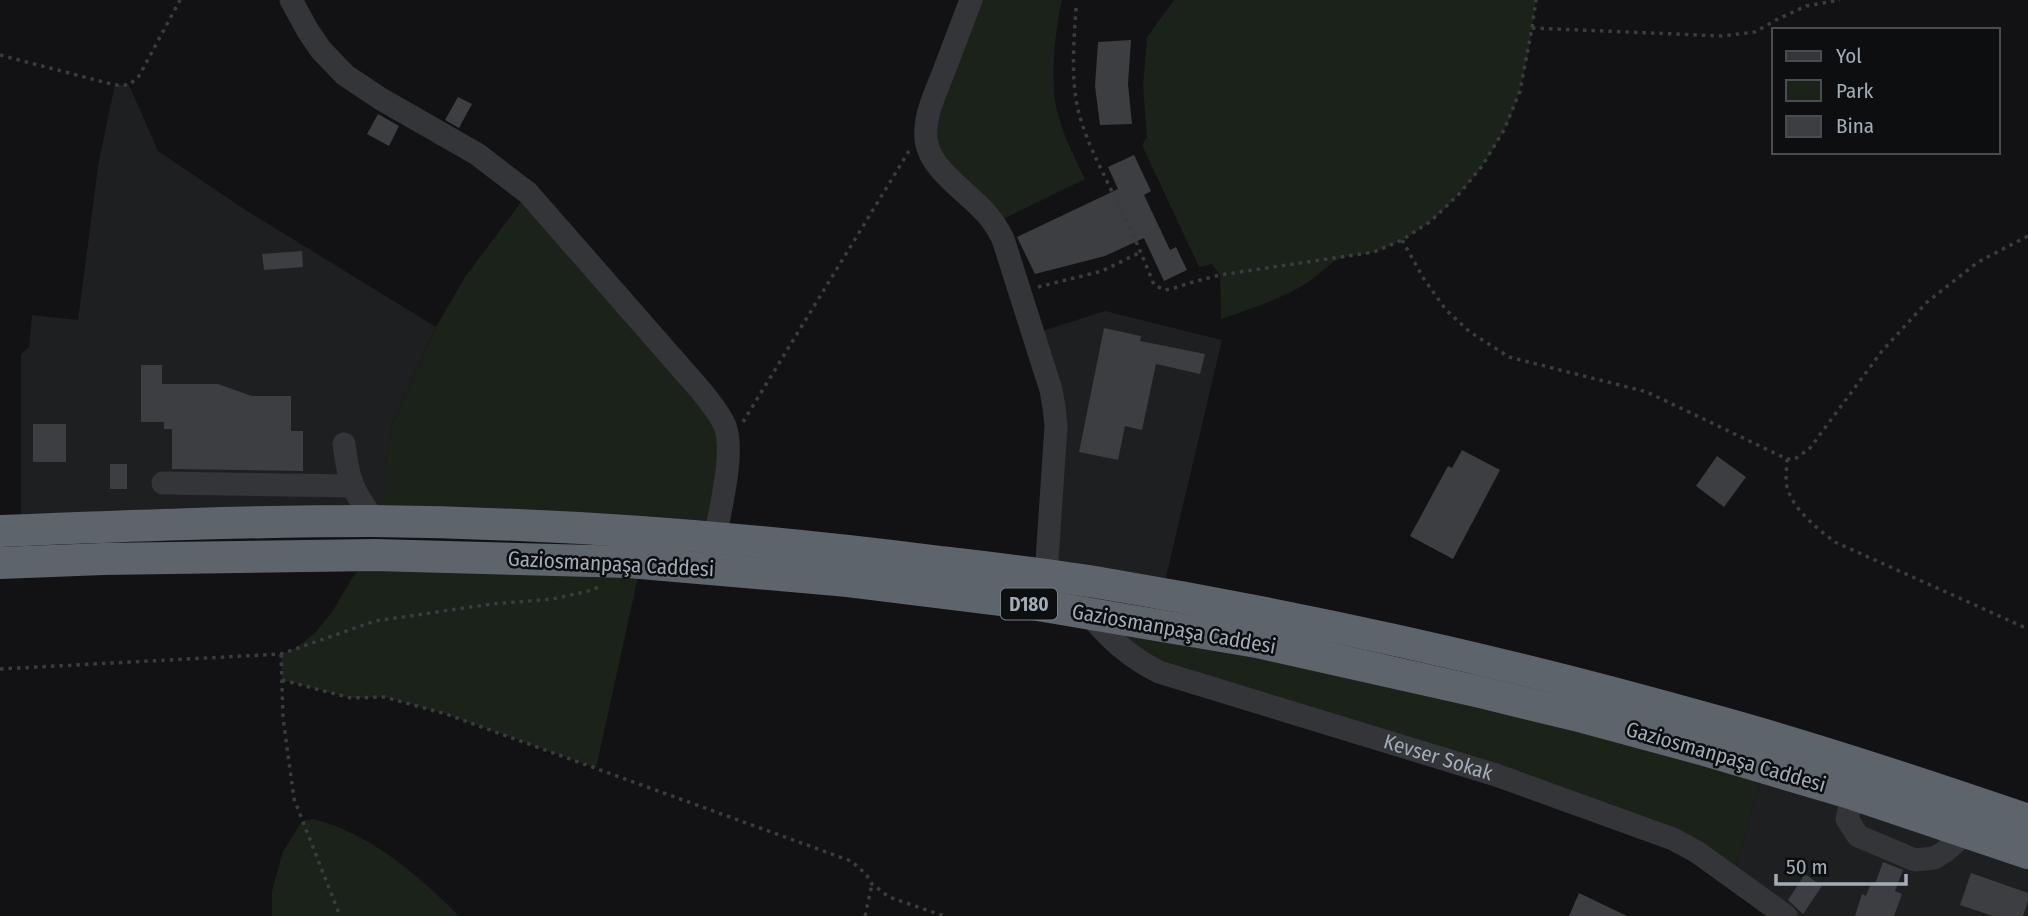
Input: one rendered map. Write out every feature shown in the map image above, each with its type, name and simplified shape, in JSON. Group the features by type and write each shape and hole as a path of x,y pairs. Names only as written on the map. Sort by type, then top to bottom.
{"highway":[{"name":"Gaziosmanpaşa Caddesi","path":"0,531 244,522 492,525 715,538 851,550 1091,581 1266,613 1489,662 1724,723 1830,754 2028,820"},
{"name":"Gaziosmanpaşa Caddesi","path":"0,563 375,555 629,562 848,582 1019,603 1257,642 1480,692 1701,748 1853,794 2028,853"}],"street":[{"path":"291,0 321,50 345,75 381,99 477,154 528,193 717,411 726,428 728,446 715,538"},
{"path":"971,0 929,108 926,139 929,152 947,177 984,209 1003,239 1051,390 1056,426 1046,575"},
{"path":"344,444 351,486 375,522"},
{"path":"163,483 351,486"},
{"name":"Kevser Sokak","path":"1088,613 1112,642 1159,672 1496,775 1673,839 1697,852 1786,916"},
{"path":"1853,794 1847,819 1858,836 1915,860 1934,858 1967,832"}],"path":[{"path":"0,55 114,85 129,85 139,76 180,0"},
{"path":"1076,8 1073,62 1082,123 1154,285 1165,290 1230,273 1374,252 1402,240 1431,221 1459,194 1482,166 1504,130 1520,91 1536,0"},
{"path":"1532,28 1722,36 1755,32 1806,6 1840,0"},
{"path":"728,446 926,122"},
{"path":"1402,240 1424,279 1446,310 1470,332 1509,357 1647,392 1787,459 1795,459 1810,448 1882,351 1926,303 1978,262 2028,236"},
{"path":"1019,291 1102,271 1141,251"},
{"path":"1787,459 1787,486 1796,503 1810,522 1835,542 2028,629"},
{"path":"0,669 281,654 375,621 492,604 552,599 593,590 619,575 629,562"},
{"path":"281,654 283,718 293,799 340,916"},
{"path":"282,680 351,698 384,697 446,714 851,861 866,874 872,884 889,897 944,916"},
{"path":"865,916 872,884"}],"shaded area":[{"path":"115,85 129,85 158,151 247,211 436,327 392,424 385,468 385,522 21,530 21,354 29,347 32,315 78,320 99,160"},
{"path":"1105,311 1222,340 1162,594 1046,575 1056,426 1033,334"},
{"path":"1764,767 2028,853 2028,916 1786,916 1733,877"}],"green space":[{"path":"971,0 1062,0 1054,57 1055,102 1063,131 1085,179 995,223 947,177 926,122"},
{"path":"1174,0 1536,0 1525,67 1513,111 1489,155 1457,196 1420,229 1400,241 1371,253 1339,259 1295,290 1221,319 1220,275 1212,264 1199,267 1142,145 1147,137 1143,85 1147,37"},
{"path":"528,193 726,428 715,538 385,522 385,468 392,424 436,327 465,277"},
{"path":"375,555 641,563 596,768 446,714 384,697 351,698 282,680 281,654 296,648 315,633 332,612 354,575"},
{"path":"1101,629 1257,642 1764,767 1733,877 1694,850 1159,672"},
{"path":"314,819 342,828 391,857 420,879 459,916 272,916 272,891 283,852 302,821"}],"building":[{"path":"1131,40 1128,84 1132,124 1100,125 1095,86 1098,42"},
{"path":"458,97 472,104 459,128 445,120"},
{"path":"378,114 399,126 389,146 367,134"},
{"path":"1134,155 1151,191 1144,195 1170,250 1176,247 1187,270 1164,281 1144,238 1105,256 1035,274 1017,237 1118,189 1108,167"},
{"path":"302,251 303,267 264,270 262,254"},
{"path":"1104,328 1141,336 1140,341 1205,354 1200,374 1156,364 1142,430 1125,426 1118,460 1079,452"},
{"path":"141,365 162,365 162,384 218,384 252,396 291,396 291,431 303,431 303,471 172,469 172,429 164,429 164,422 141,422"},
{"path":"33,424 66,424 66,462 33,462"},
{"path":"1462,450 1500,470 1453,559 1410,536 1448,466 1452,468"},
{"path":"1717,456 1746,477 1724,507 1696,486"},
{"path":"110,464 127,464 127,489 110,489"},
{"path":"1883,862 1903,870 1895,891 1902,894 1894,916 1855,916 1862,894 1866,896 1871,883 1875,884"},
{"path":"1971,873 2028,893 2023,916 1993,916 1960,905"},
{"path":"1805,874 1822,886 1803,914 1788,900"},
{"path":"1579,893 1627,916 1569,916"}]}
